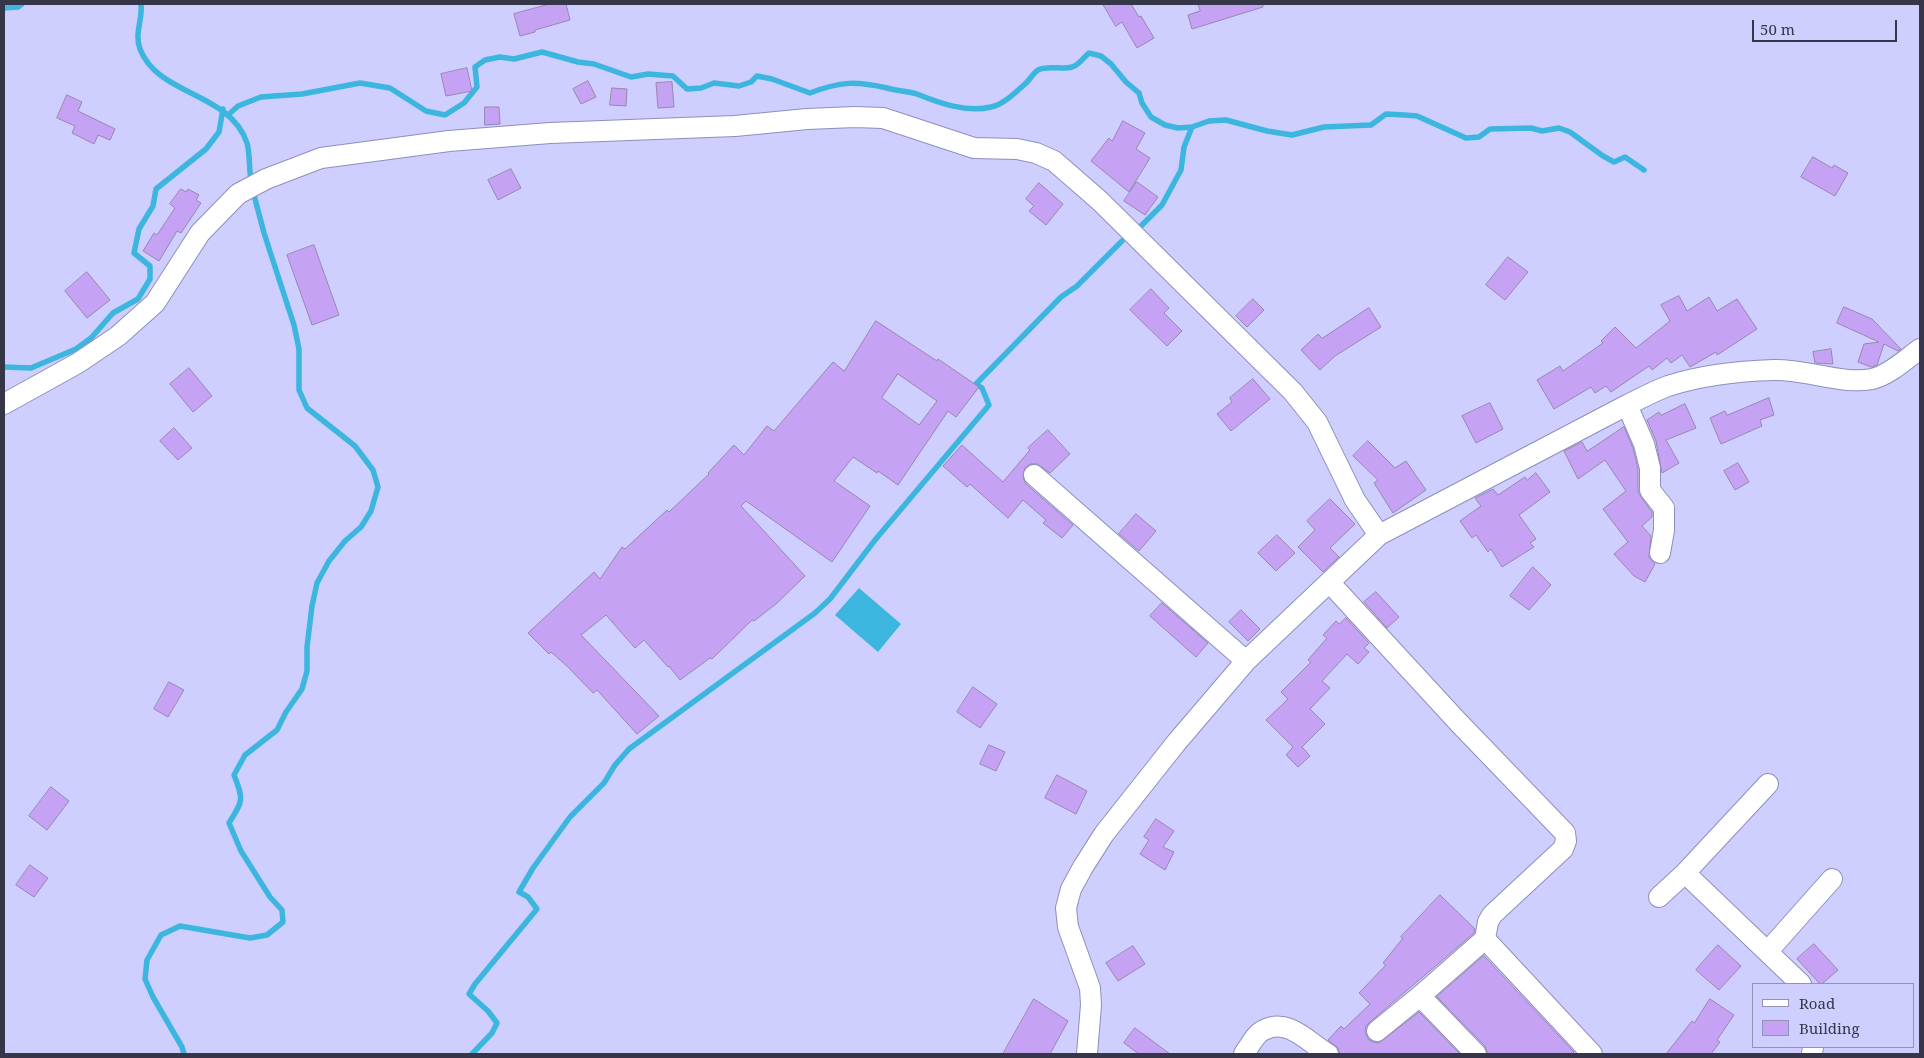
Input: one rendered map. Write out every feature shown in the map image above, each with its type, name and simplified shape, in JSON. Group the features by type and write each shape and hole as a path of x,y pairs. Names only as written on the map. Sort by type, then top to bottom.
{"street":[{"path":"4,404 78,363 118,336 155,303 200,233 238,194 266,179 321,158 449,141 550,133 735,126 807,119 883,118 974,148 1017,149 1036,153 1054,161 1100,201 1293,392 1316,422 1355,500 1379,535"},
{"path":"1086,1054 1091,1006 1090,988 1068,926 1066,908 1071,889 1083,867 1104,834 1176,743 1246,661 1379,535 1627,405 1668,386 1722,373 1775,370 1813,373 1846,380 1872,379 1890,370 1920,348"},
{"path":"1627,405 1644,444 1650,468 1650,490 1664,508 1664,530 1660,552"},
{"path":"1034,475 1246,661"},
{"path":"1330,583 1459,723 1565,833 1566,841 1563,849 1492,915 1488,922 1485,939 1377,1031"},
{"path":"1659,897 1685,873 1768,784"},
{"path":"1685,873 1800,983"},
{"path":"1768,951 1832,879"},
{"path":"1485,939 1592,1054"},
{"path":"1420,996 1476,1054"},
{"path":"1244,1054 1263,1030 1277,1026 1295,1030 1312,1045 1328,1054"}],"water":[{"path":"859,588 901,624 878,652 835,615"}],"building":[{"path":"550,4 566,4 570,20 520,36 514,14"},
{"path":"1103,4 1131,4 1139,17 1141,16 1154,38 1137,48 1122,22 1116,26"},
{"path":"1198,4 1263,4 1263,7 1192,29 1188,15 1200,11"},
{"path":"467,68 472,91 446,96 441,74"},
{"path":"588,81 596,97 581,104 573,89"},
{"path":"672,82 674,107 658,108 656,83"},
{"path":"612,88 627,89 626,106 610,105"},
{"path":"67,95 82,102 78,111 115,129 110,140 98,135 94,144 72,133 75,126 57,118"},
{"path":"485,107 499,107 500,124 485,125"},
{"path":"1123,121 1145,133 1136,149 1150,158 1129,192 1091,161 1109,138 1112,141"},
{"path":"1813,157 1832,168 1834,165 1848,173 1835,196 1801,177"},
{"path":"511,169 521,188 498,200 488,180"},
{"path":"1137,182 1158,197 1145,215 1124,201"},
{"path":"1039,183 1063,204 1046,225 1029,211 1034,206 1026,199"},
{"path":"181,189 186,192 188,189 199,195 196,200 201,203 181,233 177,231 159,261 143,251 154,233 157,235 175,208 170,204"},
{"path":"314,245 339,315 312,325 287,255"},
{"path":"1508,257 1528,272 1505,300 1486,285"},
{"path":"87,272 110,300 87,318 65,291"},
{"path":"1151,289 1169,308 1164,313 1182,331 1167,346 1130,310"},
{"path":"1679,296 1687,311 1709,297 1717,311 1737,299 1757,329 1717,355 1716,352 1690,367 1682,355 1671,363 1667,358 1652,370 1649,366 1611,392 1606,386 1595,393 1591,387 1554,409 1537,380 1560,366 1563,371 1603,343 1601,341 1615,327 1636,348 1670,321 1661,305"},
{"path":"1253,299 1264,310 1247,327 1236,316"},
{"path":"1844,307 1872,319 1901,349 1898,351 1884,344 1877,365 1871,367 1858,362 1864,344 1879,342 1837,323"},
{"path":"1369,308 1381,327 1335,356 1320,370 1301,350 1318,334 1322,338"},
{"path":"876,321 979,387 956,417 948,411 898,485 853,457 834,481 870,506 832,562 746,501 741,506 805,576 776,604 754,621 752,620 712,659 710,658 680,680 644,640 635,648 606,615 581,635 659,716 637,734 597,690 593,693 568,667 551,652 549,654 528,633 594,572 600,579 622,547 625,549 667,510 669,512 709,474 734,445 744,455 767,426 774,431 833,362 844,371","holes":["898,374 937,401 919,425 882,398"]},
{"path":"1831,349 1833,364 1815,363 1813,352"},
{"path":"189,368 212,396 193,412 170,384"},
{"path":"1253,379 1270,399 1231,431 1217,414 1232,402 1230,398"},
{"path":"1769,398 1774,415 1760,420 1762,426 1721,444 1710,418 1725,411 1727,415"},
{"path":"1490,403 1503,429 1476,443 1462,416"},
{"path":"1685,404 1696,428 1666,440 1679,463 1662,473 1656,441 1647,420 1659,412 1661,415"},
{"path":"1624,427 1633,448 1638,469 1638,491 1652,512 1652,517 1642,526 1651,536 1649,557 1655,564 1645,582 1634,576 1614,554 1628,542 1603,509 1626,491 1605,460 1578,479 1564,451 1582,442 1587,451"},
{"path":"174,428 192,448 178,460 160,441"},
{"path":"1048,430 1070,454 1050,473 1037,464 1030,464 1025,468 1023,478 1026,484 1073,525 1062,538 1043,523 1046,520 1023,500 1008,518 970,484 967,487 943,466 962,445 1003,482 1030,450 1028,448"},
{"path":"1368,441 1395,468 1406,461 1426,490 1393,513 1374,483 1378,480 1353,456"},
{"path":"1738,463 1749,482 1735,490 1724,471"},
{"path":"1536,473 1550,492 1519,515 1536,539 1530,543 1534,547 1502,567 1491,549 1488,552 1476,535 1472,538 1460,521 1481,506 1475,498 1493,489 1498,495 1525,477 1527,480"},
{"path":"1330,499 1355,524 1330,548 1339,557 1323,572 1298,547 1315,530 1307,521"},
{"path":"1136,514 1156,531 1139,551 1119,534"},
{"path":"1277,535 1295,553 1276,571 1258,553"},
{"path":"1533,567 1551,585 1529,610 1510,596"},
{"path":"1376,592 1399,617 1387,628 1364,602"},
{"path":"1162,603 1208,643 1196,657 1150,616"},
{"path":"1241,610 1260,629 1248,641 1229,622"},
{"path":"1346,618 1369,643 1364,648 1369,652 1358,664 1347,654 1322,681 1330,688 1310,709 1325,724 1302,747 1310,756 1298,767 1286,755 1293,747 1266,720 1288,699 1281,692 1311,662 1308,660 1327,638 1323,635 1336,621 1339,624"},
{"path":"169,682 184,690 168,717 154,709"},
{"path":"973,687 997,704 980,728 957,712"},
{"path":"989,745 1005,752 996,771 980,764"},
{"path":"1057,775 1087,791 1076,814 1045,798"},
{"path":"51,787 69,801 47,830 29,816"},
{"path":"1156,819 1174,831 1163,847 1174,852 1165,870 1140,854 1149,840 1144,837"},
{"path":"30,865 48,878 34,897 16,885"},
{"path":"1440,895 1475,929 1474,933 1370,1022 1366,1026 1365,1032 1368,1039 1379,1043 1419,1012 1460,1054 1340,1054 1338,1048 1328,1040 1341,1026 1344,1029 1370,1004 1359,993 1386,965 1383,963 1403,938 1401,937"},
{"path":"1814,944 1838,970 1823,983 1819,983 1797,959"},
{"path":"1718,945 1741,966 1719,990 1696,970"},
{"path":"1133,946 1145,964 1118,981 1106,963"},
{"path":"1484,956 1574,1052 1572,1054 1488,1054 1485,1046 1437,997"},
{"path":"1034,999 1068,1021 1050,1054 1003,1054"},
{"path":"1710,999 1734,1015 1717,1040 1720,1042 1711,1054 1666,1054 1692,1021 1694,1023"},
{"path":"1135,1028 1170,1054 1139,1054 1124,1043"}],"waterway":[{"path":"4,8 18,7 22,4"},
{"path":"141,4 138,43 149,64 177,86 226,113 238,126 248,147 251,181"},
{"path":"228,115 238,106 261,97 302,94 360,83 390,88 426,111 445,115 464,103 477,87 475,67 485,60 500,57 514,59 542,52 578,62 594,64 631,77 648,74 673,76 687,89 701,88 714,83 739,86 751,82 757,76 772,79 810,93 840,84 857,83 914,93 953,106 982,109 996,106 1005,101 1038,70 1068,68 1079,63 1089,53 1101,56 1111,64 1126,82 1139,93 1142,103 1151,117 1165,125 1178,128 1192,127 1209,121 1226,120 1267,131 1292,135 1324,127 1371,125 1386,114 1417,116 1466,138 1479,137 1490,129 1531,128 1542,131 1559,128 1570,132 1614,162 1625,157 1644,170"},
{"path":"4,367 31,368 76,349 91,338 113,313 138,299 150,279 150,266 134,253 139,229 153,206 156,189 206,149 219,132 223,109"},
{"path":"1136,231 1162,205 1181,170 1184,147 1192,127"},
{"path":"184,1054 145,979 147,960 161,935 180,926 250,938 267,935 283,922 282,910 270,897 241,851 229,823 237,810 241,795 234,775 245,755 277,730 286,712 302,689 307,671 307,647 317,583 329,561 345,541 361,527 371,511 378,487 373,470 355,446 307,408 299,390 299,349 294,325 264,233 254,195"},
{"path":"472,1054 492,1033 497,1023 488,1011 469,994 475,984 537,909 528,897 519,892 533,868 570,817 604,783 615,765 629,749 815,613 830,599 875,540 989,405 982,388 976,384 1061,297 1077,286 1122,241"}]}
